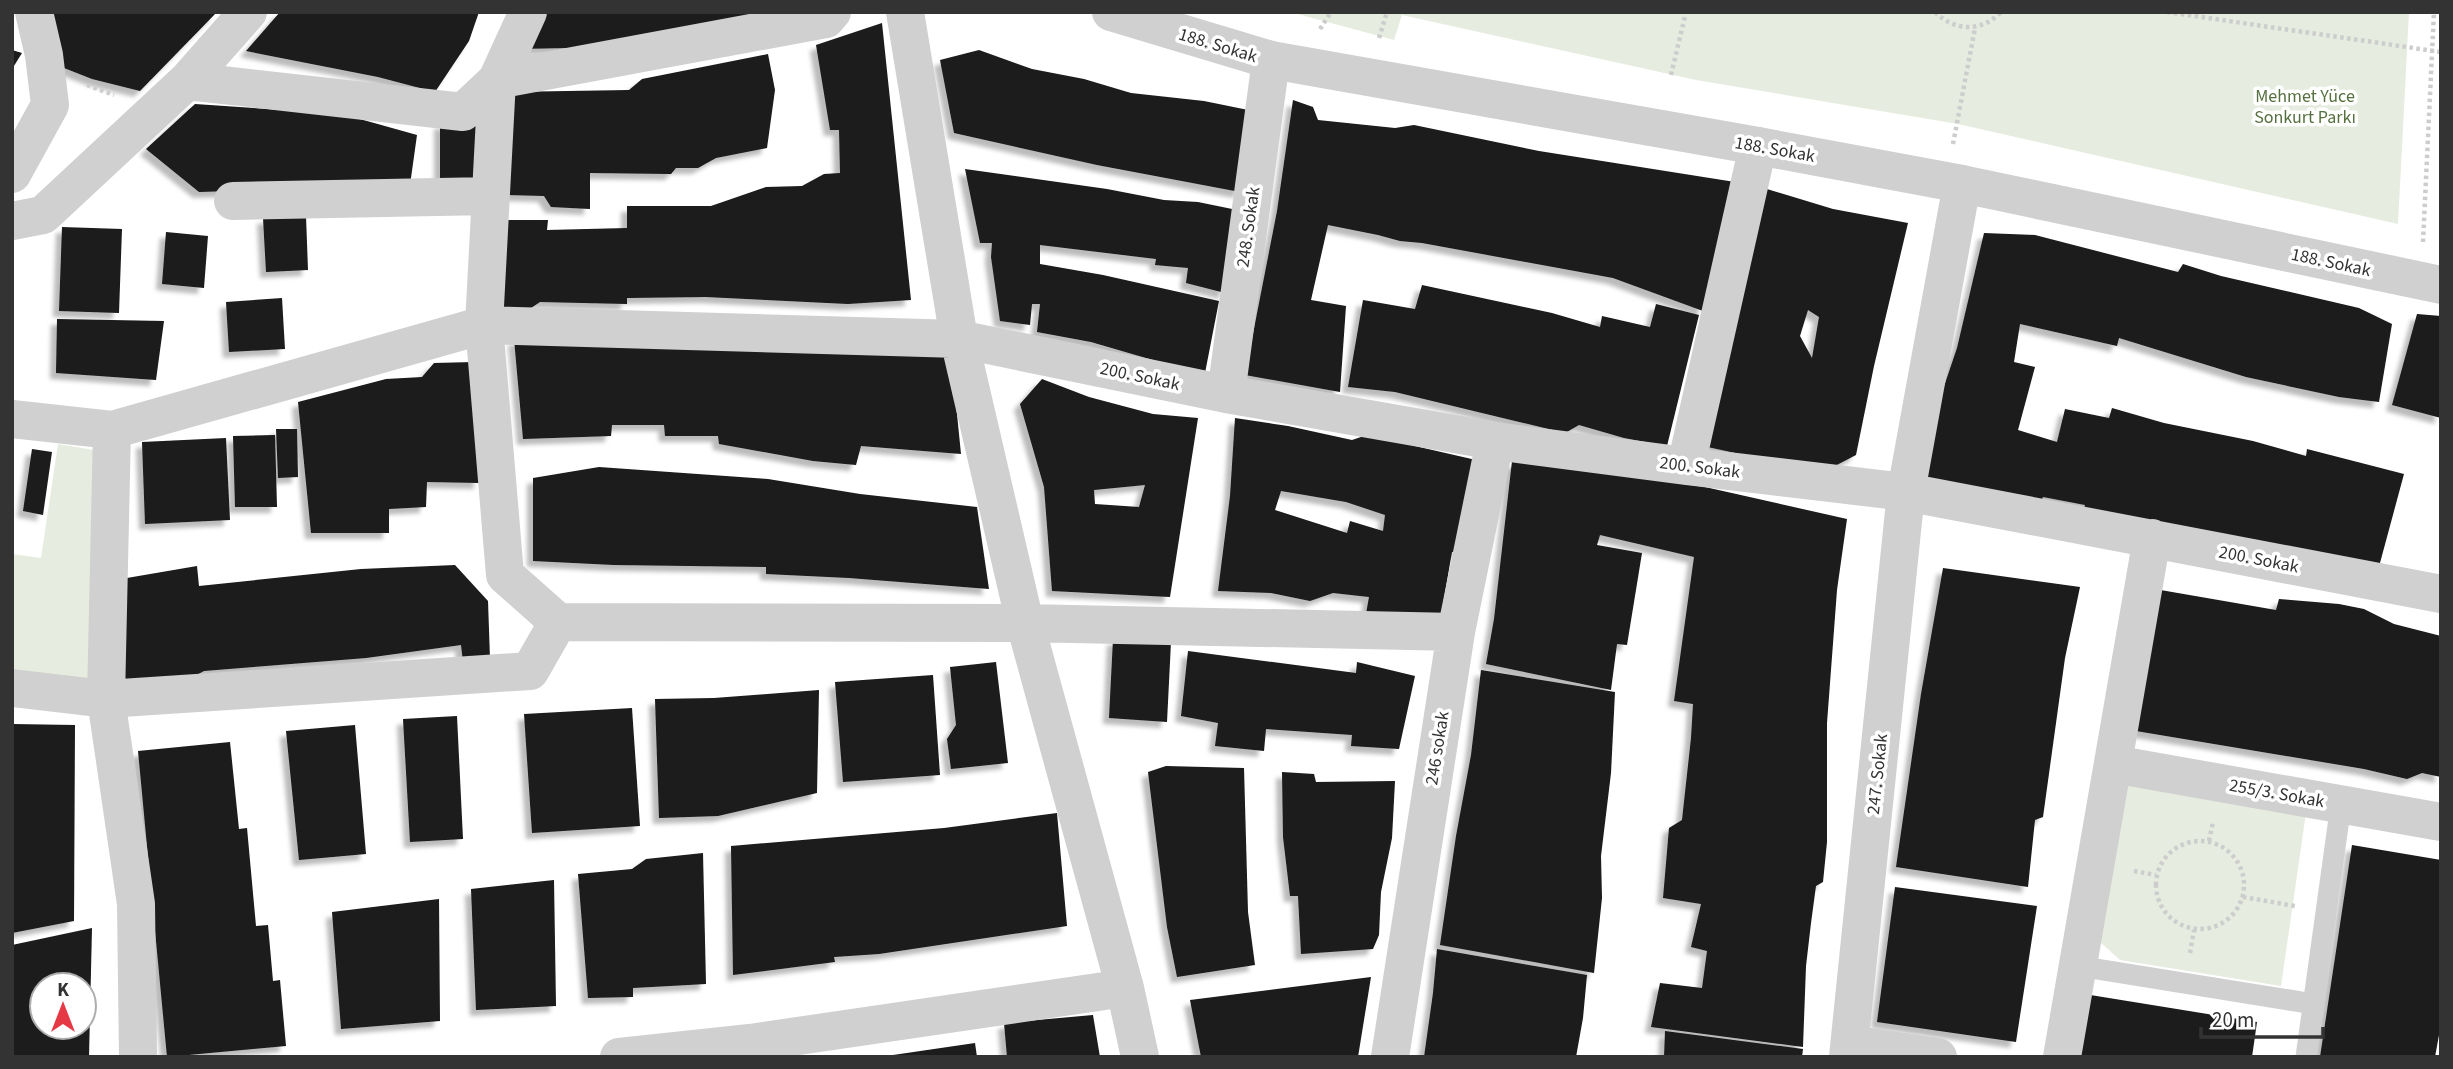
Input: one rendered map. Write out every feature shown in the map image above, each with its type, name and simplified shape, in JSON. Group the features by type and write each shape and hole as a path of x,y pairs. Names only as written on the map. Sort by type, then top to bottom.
{"street":[{"path":"12,221 43,215 187,82 248,12"},
{"path":"528,12 497,80 484,326 505,575 558,622 1025,623 1455,632"},
{"path":"187,82 463,112 497,80 826,19 832,12"},
{"path":"905,12 959,339 1025,623 1125,988 1140,1057"},
{"name":"188. Sokak","path":"1111,12 1270,60 1954,183 2430,283"},
{"path":"12,174 50,105 44,55 27,16"},
{"name":"248. Sokak","path":"1226,394 1270,60"},
{"path":"1686,466 1758,146"},
{"name":"247. Sokak","path":"1849,1050 1906,492 1954,183"},
{"path":"233,201 490,196"},
{"name":"200. Sokak","path":"112,430 484,326 959,339 1226,394 1495,441 1906,492 2441,594"},
{"path":"12,419 112,430 106,699 136,904 138,1057"},
{"name":"246 sokak","path":"1390,1057 1455,632 1495,441"},
{"path":"2062,1057 2152,538"},
{"path":"12,688 106,699 530,671 558,622"},
{"name":"255/3. Sokak","path":"2113,764 2441,822"},
{"path":"619,1057 750,1043 1125,988"},
{"path":"1849,1050 1938,1057"}],"lane":[{"path":"2306,1057 2341,804"},
{"path":"2078,966 2314,1004"}],"path":[{"path":"1317,32 1331,12"},
{"path":"1671,75 1686,12"},
{"path":"1935,12 1947,23 1961,27 1989,23 2001,12"},
{"path":"2166,12 2441,52"},
{"path":"2430,283 2423,259 2434,12"},
{"path":"1954,183 1975,27"},
{"path":"2209,841 2213,821"},
{"path":"2209,841 2234,856 2245,883 2243,897 2239,908 2220,926 2194,930 2180,926 2164,911 2155,890 2156,875 2170,852 2182,844 2209,841"},
{"path":"2140,872 2156,875"},
{"path":"2243,897 2268,901"}],"green space":[{"name":"Mehmet Yüce Sonkurt Parkı","path":"1290,12 2409,12 2398,224 1958,124 1696,80 1402,15 1394,40"},
{"path":"58,444 100,451 95,686 12,672 12,554 41,558"},
{"path":"2126,781 2306,813 2281,986 2120,960 2099,941"}],"building":[{"path":"50,12 217,12 140,91 92,79 59,66"},
{"path":"280,12 479,12 469,41 435,92 378,77 246,51"},
{"path":"534,12 773,12 619,47 517,49"},
{"path":"882,23 911,300 848,304 706,297 627,298 627,304 540,302 531,308 491,308 499,220 548,220 547,230 627,228 627,206 711,206 766,187 802,186 824,174 840,173 839,130 830,130 816,45"},
{"path":"12,50 22,53 12,69"},
{"path":"979,50 1032,69 1084,79 1131,93 1204,101 1258,112 1240,192 1097,165 954,133 940,60"},
{"path":"768,54 775,90 767,148 716,158 698,168 676,168 671,174 590,173 590,209 551,207 544,196 503,195 506,92 629,90 642,79"},
{"path":"1293,100 1313,107 1318,120 1395,128 1414,125 1539,151 1735,182 1703,311 1613,278 1400,241 1328,225 1311,300 1346,306 1340,392 1245,375 1277,211"},
{"path":"195,104 342,114 417,135 410,185 199,192 146,149"},
{"path":"440,123 482,123 482,182 440,182"},
{"path":"965,169 1237,210 1225,293 1186,283 1188,268 1155,265 1156,259 1040,245 1040,264 1219,301 1205,373 1091,342 1037,332 1040,304 1032,304 1030,325 1000,321 991,257 992,243 980,243"},
{"path":"1767,189 1833,209 1908,223 1856,455 1831,468 1786,464 1703,446","holes":["1808,310 1819,317 1812,358 1800,336"]},
{"path":"306,216 308,270 266,272 263,218"},
{"path":"62,227 122,229 119,313 59,311"},
{"path":"166,232 208,236 204,288 162,284"},
{"path":"1984,233 2035,235 2178,272 2183,264 2221,276 2359,308 2392,324 2379,402 2339,397 2246,377 2119,338 2117,346 2020,324 2014,362 2035,367 2018,430 2057,442 2065,409 2109,418 2112,408 2306,456 2307,449 2404,474 2377,574 2083,513 2085,505 2043,497 2038,508 1918,480 1937,407 1957,348"},
{"path":"1422,285 1552,313 1600,327 1602,316 1650,327 1656,304 1699,315 1667,446 1624,438 1579,425 1565,433 1395,392 1348,387 1363,300 1415,309"},
{"path":"282,298 285,349 229,352 226,302"},
{"path":"2417,314 2441,316 2441,418 2392,405"},
{"path":"57,319 164,321 156,380 56,373"},
{"path":"514,339 951,354 961,454 861,446 856,465 813,461 719,444 718,436 665,436 664,425 612,425 611,436 523,439"},
{"path":"474,362 480,483 427,482 426,507 389,509 389,533 311,533 298,402 386,379 422,377 434,363"},
{"path":"1042,379 1089,397 1153,414 1198,418 1170,597 1052,591 1044,487 1020,404","holes":["1145,485 1139,507 1095,504 1094,490"]},
{"path":"1235,418 1352,440 1367,435 1476,460 1458,552 1452,552 1440,621 1366,614 1369,597 1333,593 1310,601 1271,593 1218,591 1230,496","holes":["1281,491 1346,502 1385,515 1383,531 1350,521 1347,533 1275,510"]},
{"path":"276,429 297,429 298,477 278,478"},
{"path":"275,435 277,507 235,507 233,436"},
{"path":"226,438 230,520 145,524 142,442"},
{"path":"32,449 52,452 43,515 23,511"},
{"path":"1512,461 1705,487 1847,519 1837,590 1827,723 1827,842 1823,882 1816,886 1811,923 1806,966 1803,1047 1651,1027 1660,983 1702,988 1707,951 1691,947 1701,904 1663,898 1669,828 1682,820 1691,738 1693,704 1674,701 1694,557 1600,535 1597,545 1642,553 1627,645 1617,644 1611,690 1486,664 1494,619"},
{"path":"599,467 768,479 860,494 977,507 989,589 766,574 766,567 533,561 533,478"},
{"path":"455,565 488,601 490,659 463,662 461,645 366,658 204,671 189,679 121,681 121,579 197,566 199,586 361,569"},
{"path":"1943,568 2080,587 2065,658 2043,817 2035,820 2028,887 1896,867 1921,694"},
{"path":"2149,588 2276,610 2279,599 2339,604 2364,609 2394,624 2441,636 2441,777 2422,773 2407,779 2364,769 2124,729"},
{"path":"1113,639 1171,642 1167,722 1109,718"},
{"path":"1188,651 1356,673 1357,662 1415,676 1399,749 1351,746 1352,735 1266,729 1264,751 1215,746 1218,723 1181,716"},
{"path":"996,662 1008,763 951,769 947,739 956,725 950,667"},
{"path":"1481,670 1615,692 1611,773 1601,856 1602,898 1594,973 1440,945 1471,755"},
{"path":"933,675 940,775 843,782 835,682"},
{"path":"819,690 817,793 718,816 659,818 655,699 714,698"},
{"path":"632,708 640,826 532,833 524,714"},
{"path":"457,716 463,839 410,842 403,719"},
{"path":"12,724 75,725 74,921 12,933"},
{"path":"355,725 366,854 299,860 286,731"},
{"path":"230,742 239,829 247,828 256,926 268,925 273,981 280,980 286,1046 167,1057 138,751"},
{"path":"1166,766 1244,768 1248,912 1255,965 1177,977 1167,927 1148,772"},
{"path":"1282,772 1314,774 1316,782 1395,781 1392,838 1381,892 1379,935 1373,949 1301,954 1298,896 1290,896 1283,837"},
{"path":"1057,813 1067,926 879,954 834,957 835,962 733,975 731,846 944,828"},
{"path":"2352,845 2441,860 2441,1024 2435,1057 2320,1057"},
{"path":"703,853 706,984 633,988 633,997 588,998 578,874 632,869 646,859"},
{"path":"554,880 556,1006 476,1010 471,889"},
{"path":"1895,887 2037,906 2016,1042 1877,1022"},
{"path":"439,899 440,1021 341,1029 332,912"},
{"path":"92,928 91,971 28,971 28,1041 89,1041 89,1057 12,1057 12,945"},
{"path":"1437,949 1587,975 1576,1057 1424,1057"},
{"path":"1371,977 1358,1057 1201,1057 1190,1000"},
{"path":"2078,993 2257,1022 2252,1057 2068,1057"},
{"path":"1093,1015 1100,1057 1007,1057 1004,1023"},
{"path":"1665,1031 1803,1049 1802,1057 1664,1057"},
{"path":"975,1043 977,1057 893,1057 893,1055"}]}
